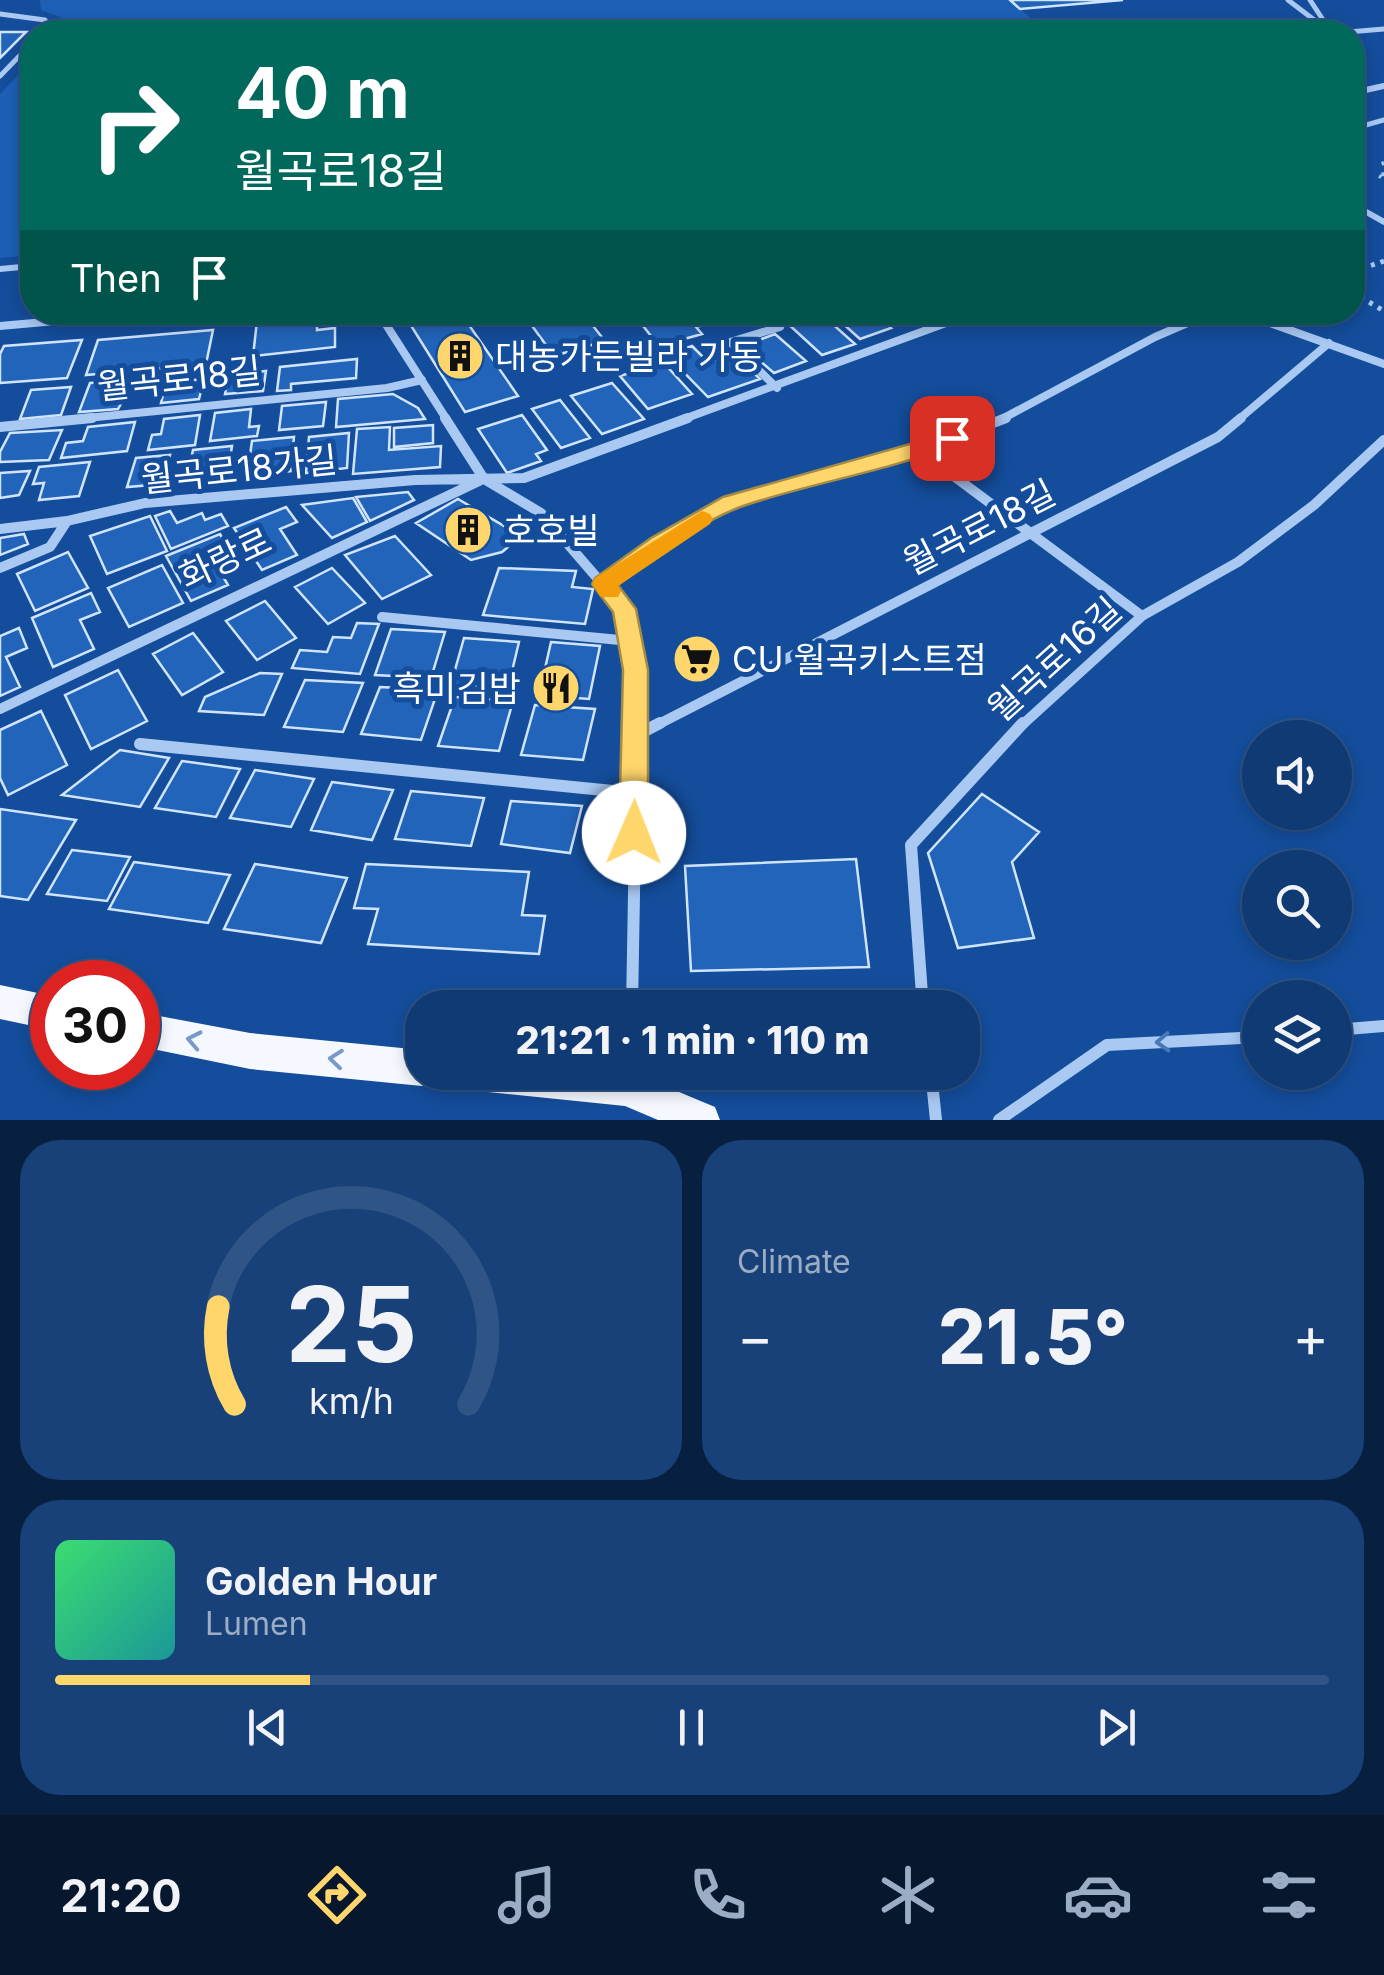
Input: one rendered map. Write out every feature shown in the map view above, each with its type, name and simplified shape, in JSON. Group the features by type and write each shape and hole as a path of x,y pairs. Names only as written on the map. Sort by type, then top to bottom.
{"main road":[{"path":"0,1002 30,1008"},
{"path":"160,1033 250,1051 405,1066"},
{"path":"645,1090 702,1120"}],"street":[{"path":"386,325 484,479 541,514 624,609 636,670 632,990"},
{"path":"777,388 730,342 778,325"},
{"name":"월곡로18가길","path":"0,529 67,521 146,503 416,480 524,478 942,325"},
{"path":"603,584 659,544 731,502 920,451 1016,414 1185,325"},
{"path":"1276,325 1384,364"},
{"name":"월곡로18길","path":"637,736 1218,437 1329,344"},
{"name":"월곡로18길","path":"0,426 387,388 422,380"},
{"name":"월곡로16길","path":"922,990 911,845 1042,703 1142,616 1238,562 1314,505 1384,440"},
{"path":"920,451 1142,616"},
{"name":"화랑로","path":"0,709 484,479"},
{"path":"0,568 50,547 67,521"},
{"path":"382,617 630,641"},
{"path":"140,744 634,793"},
{"path":"1352,1029 1384,1026"},
{"path":"998,1120 1108,1046 1242,1037"},
{"path":"932,1090 936,1120"}],"lane":[{"path":"1288,0 1315,20"},
{"path":"0,14 29,14 45,20"},
{"path":"0,76 20,55"}],"shaded area":[{"path":"40,0 1011,0 1033,20 62,20 41,10"},
{"path":"20,73 20,256 0,258 0,94"}],"building":[{"path":"1010,0 1123,0 1020,9"},
{"path":"0,32 20,32 20,38 0,58"},
{"path":"257,325 335,328 335,347 253,356"},
{"name":"대농가든빌라 가동","path":"411,325 469,325 518,396 465,412"},
{"path":"531,325 592,325 605,341 554,356"},
{"path":"642,325 703,325 696,327 702,334 659,346"},
{"path":"789,325 834,325 855,344 822,355"},
{"path":"844,325 891,328 860,339"},
{"path":"213,330 206,364 86,375 98,340"},
{"path":"775,334 806,361 774,373 743,346"},
{"path":"82,340 67,378 0,383 0,354 4,346"},
{"path":"692,346 708,362 734,353 760,379 708,397 667,355"},
{"path":"357,359 356,378 291,384 291,390 277,391 280,367"},
{"path":"663,362 692,394 648,409 620,376"},
{"path":"266,371 263,391 225,394 229,375"},
{"path":"204,379 199,399 161,403 166,383"},
{"path":"134,380 118,409 79,412 90,383"},
{"path":"612,383 644,419 602,434 571,396"},
{"path":"71,387 61,415 20,419 31,390"},
{"path":"393,394 418,408 425,419 336,427 338,399"},
{"path":"560,400 590,438 561,448 532,409"},
{"path":"326,402 323,426 279,430 282,406"},
{"path":"251,409 249,427 259,426 257,436 210,441 215,413"},
{"path":"200,415 195,445 148,450 152,435 161,434 164,419"},
{"path":"522,415 547,450 536,454 541,461 507,473 478,429"},
{"path":"135,422 127,451 61,458 66,443 83,441 88,427"},
{"path":"433,425 433,443 394,447 394,428"},
{"path":"390,427 389,450 441,446 440,467 353,474 357,429"},
{"path":"62,430 49,460 0,462 0,452 10,433"},
{"path":"349,433 347,468 306,473 309,437"},
{"path":"294,437 291,471 247,476 252,441"},
{"path":"232,446 227,478 186,483 193,450"},
{"path":"170,455 163,484 127,487 136,458"},
{"path":"90,462 79,496 39,500 44,483 33,484 39,467"},
{"path":"30,471 19,495 0,498 0,473"},
{"path":"408,492 414,500 370,521 356,497"},
{"path":"353,498 367,522 332,538 302,505"},
{"name":"호호빌","path":"458,499 521,536 502,552 471,560 416,523"},
{"path":"286,507 297,522 280,529 297,555 262,570 234,528"},
{"path":"170,511 177,523 202,513 205,520 221,514 228,526 171,549 155,516"},
{"path":"150,516 167,551 107,574 90,536"},
{"path":"24,534 28,544 0,555 0,538"},
{"path":"220,534 230,551 212,558 228,585 191,601 166,556"},
{"path":"395,536 431,575 382,599 345,555"},
{"path":"68,552 88,588 35,611 17,574"},
{"path":"162,565 183,603 129,627 108,588"},
{"path":"332,568 365,603 328,624 295,587"},
{"path":"499,568 576,571 572,587 593,589 585,624 483,615"},
{"path":"91,593 100,612 80,620 94,649 53,667 32,618"},
{"path":"265,601 296,638 257,660 226,621"},
{"path":"357,623 379,624 360,674 292,668 300,650 327,652 333,637 351,638"},
{"path":"19,628 27,648 6,657 20,687 0,696 0,636"},
{"path":"391,629 445,632 431,678 375,675"},
{"path":"193,633 223,672 182,695 153,654"},
{"path":"464,638 519,642 508,688 451,684"},
{"path":"551,642 600,646 589,699 539,695"},
{"path":"118,670 147,721 91,749 65,695"},
{"path":"260,673 282,674 264,715 199,711 205,697"},
{"path":"305,680 363,683 343,732 284,727"},
{"path":"380,687 438,690 421,740 361,734"},
{"path":"455,697 513,701 499,751 438,746"},
{"path":"535,705 595,709 583,760 521,755"},
{"path":"41,711 67,765 8,795 0,778 0,730"},
{"path":"120,750 169,758 140,807 62,795"},
{"path":"182,761 240,769 216,817 155,808"},
{"path":"255,770 314,779 291,827 230,818"},
{"path":"332,782 393,790 372,840 311,830"},
{"path":"411,791 484,798 471,846 395,839"},
{"path":"982,794 1039,832 1012,862 1034,938 958,948 928,853"},
{"path":"511,801 582,806 570,853 501,844"},
{"path":"0,809 76,820 28,900 0,896"},
{"path":"72,850 130,857 107,901 47,894"},
{"path":"856,859 869,967 691,971 685,866"},
{"path":"134,862 230,875 208,923 109,909"},
{"path":"255,864 347,878 321,943 224,929"},
{"path":"366,864 529,872 522,915 545,916 539,954 368,944 378,909 354,908"}],"slow traffic":[{"path":"609,591 603,584 702,519"}],"place":[{"name":"대농가든빌라 가동","path":"460,356"},
{"name":"호호빌","path":"468,530"},
{"name":"CU 월곡키스트점","path":"697,659"},
{"name":"흑미김밥","path":"556,688"}],"route":[{"path":"634,833 636,670 624,609 603,584 659,544 731,502 920,451 952,438"}]}
